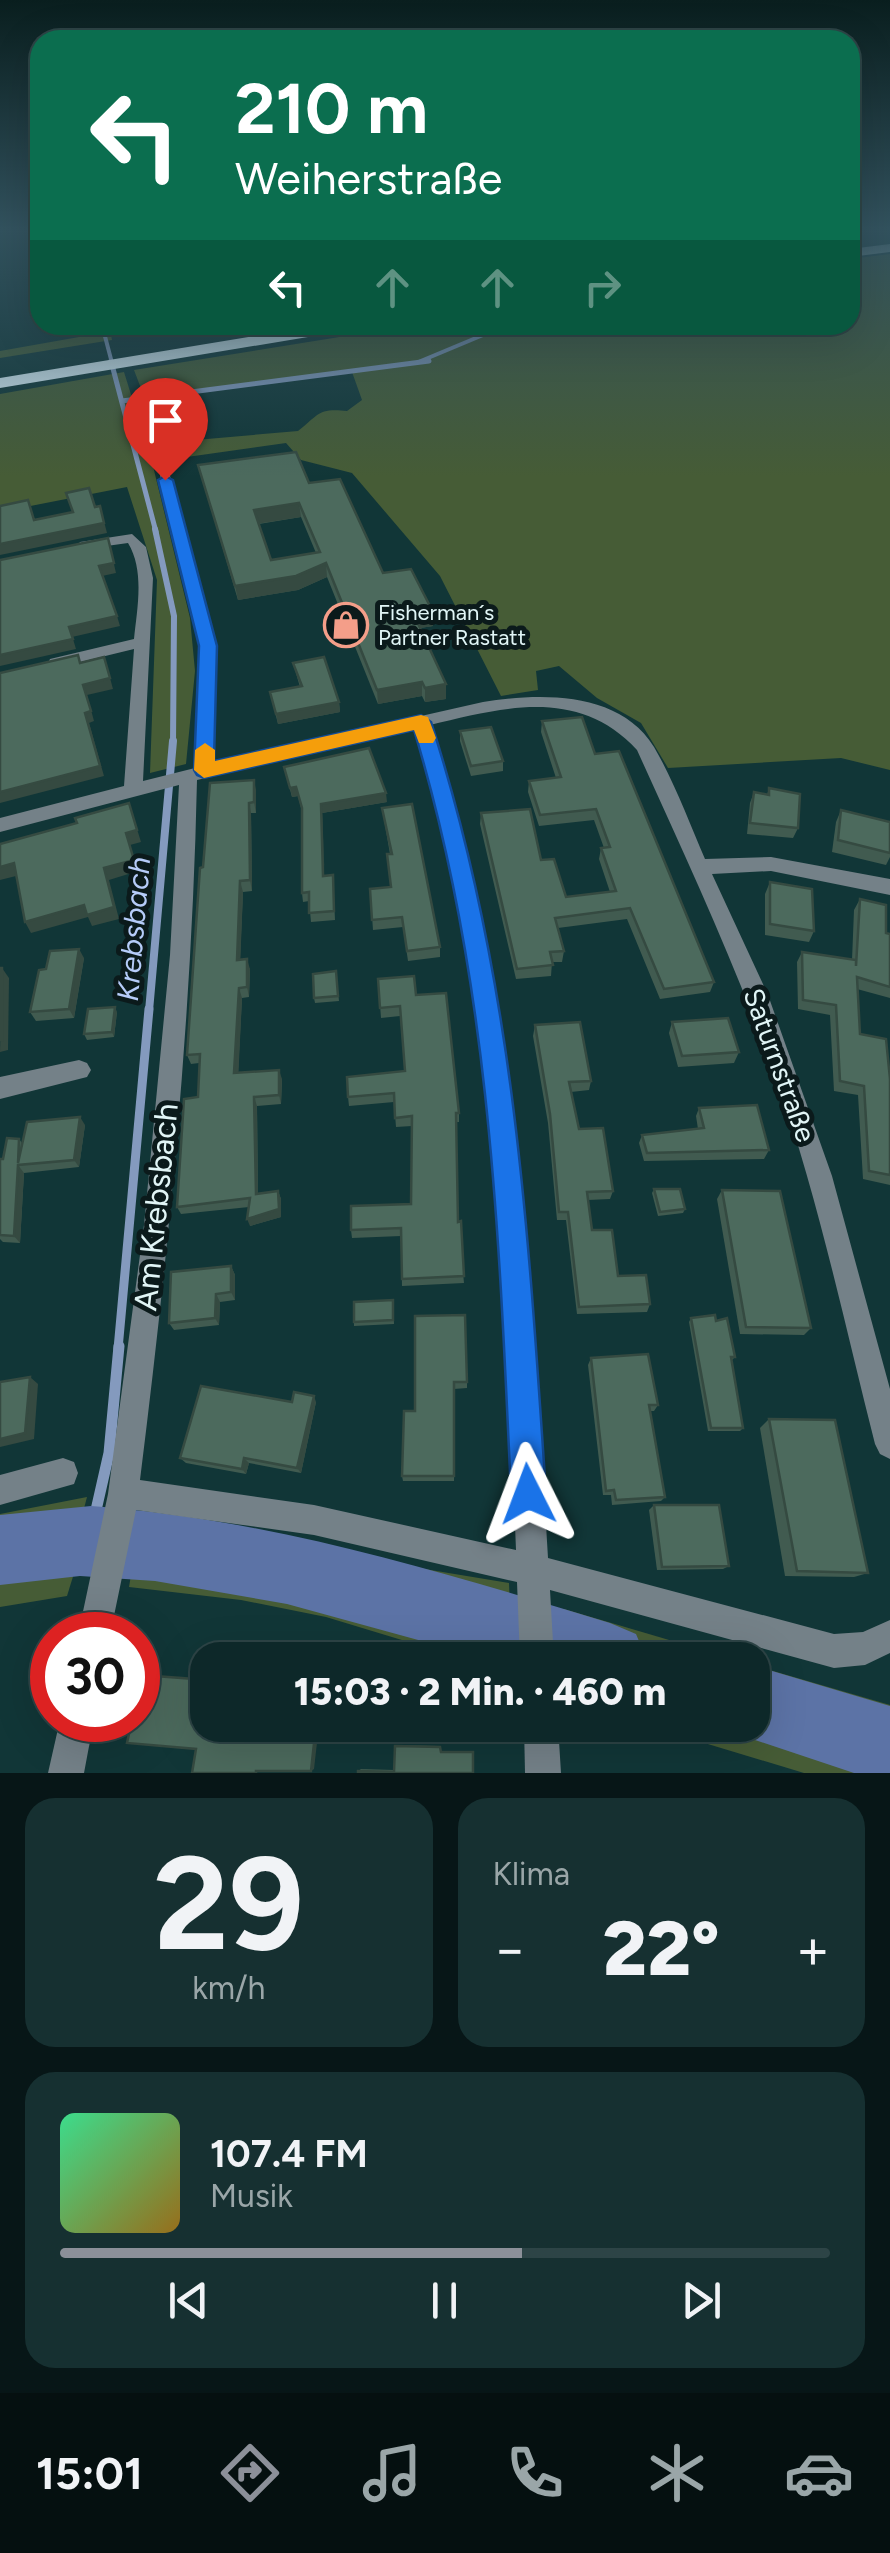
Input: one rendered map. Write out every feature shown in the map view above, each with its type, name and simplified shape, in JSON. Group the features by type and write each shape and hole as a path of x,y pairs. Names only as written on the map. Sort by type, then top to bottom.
{"highway":[{"path":"147,351 218,335"},
{"path":"0,383 94,360 272,335"},
{"path":"0,368 94,360"}],"street":[{"name":"Am Krebsbach","path":"98,1612 123,1493 157,1224 187,861 184,776 208,646 160,461"},
{"path":"70,548 124,538 137,542 146,578 133,790"},
{"path":"35,668 144,642"},
{"name":"Saturnstraße","path":"421,722 504,705 546,702 585,707 608,716 630,729 644,747 757,995 789,1081 820,1176 889,1432"},
{"path":"0,826 184,776 421,722 447,804 472,911 496,1050 513,1215 537,1642"},
{"path":"698,866 771,864 890,887"},
{"path":"0,1088 79,1070"},
{"path":"0,1490 63,1474"},
{"path":"123,1493 314,1520 533,1581 834,1651 865,1648 890,1636"},
{"path":"66,1773 72,1742"},
{"path":"541,1742 543,1773"}],"green space":[{"path":"860,312 890,312 890,770 841,758 668,768 641,723 597,698 559,666 536,671 538,690 501,696 440,576 352,473 301,460 286,443 187,457 166,456 161,443 298,431 324,412 347,411 362,400 352,372 145,399 134,370 352,335 860,335"},
{"path":"90,335 111,335 112,340 0,358 0,351"},
{"path":"124,372 152,462 190,618 195,671 186,764 150,773 157,580 127,487 0,512 0,394"},
{"path":"87,1497 82,1516 63,1528 0,1536 0,1514"},
{"path":"140,1522 509,1583 511,1642 408,1642 326,1617 241,1600 129,1587"},
{"path":"79,1557 67,1596 0,1607 0,1569"},
{"path":"564,1609 676,1642 567,1642"},
{"path":"770,1670 890,1705 890,1773 804,1773 701,1742 770,1742"}],"building":[{"path":"296,452 309,483 340,479 383,573 411,569 433,612 414,615 446,684 425,688 422,682 377,690 326,563 296,576 235,586 198,465","holes":["299,503 320,552 271,560 254,510"]},
{"path":"89,488 95,507 100,506 104,523 0,544 0,506 28,500 34,520 73,512 66,493"},
{"path":"108,538 114,563 99,566 117,616 69,627 73,639 0,655 0,560"},
{"path":"78,655 80,663 104,657 110,678 83,685 91,711 85,713 100,766 0,792 0,673"},
{"path":"324,657 339,702 276,714 270,692 302,686 293,663"},
{"path":"582,717 595,754 619,751 714,982 664,989 630,908 555,918 564,951 550,952 553,965 517,969 481,813 530,809 541,860 554,859 566,897 616,891 601,848 610,847 596,809 540,815 529,781 561,777 542,721"},
{"path":"491,727 503,761 471,766 460,731"},
{"path":"369,748 386,793 321,804 323,876 333,875 334,911 309,913 309,892 302,893 302,808 284,767"},
{"path":"254,780 254,802 249,803 250,880 240,881 237,960 247,959 247,987 239,988 234,1073 279,1070 279,1095 254,1097 256,1194 278,1191 279,1209 247,1219 250,1198 177,1207 184,1099 198,1097 200,1054 187,1055 210,783"},
{"path":"769,788 800,794 798,828 750,823 754,792 769,795"},
{"path":"129,803 137,830 126,833 134,860 104,868 114,907 87,915 84,905 25,922 14,863 0,867 0,844 77,823 75,818"},
{"path":"412,804 440,947 407,951 402,917 372,920 370,889 391,887 387,854 392,854 382,808"},
{"path":"841,810 890,822 890,853 838,840"},
{"path":"770,882 812,889 814,931 770,924"},
{"path":"860,899 886,905 886,933 890,934 890,987 857,977 860,1034 886,1039 890,1175 869,1171 864,1086 840,1081 836,1005 803,1000 802,952 856,960 856,966"},
{"path":"79,949 69,1009 30,1012 39,970 46,969 50,951"},
{"path":"2,968 2,1040 0,1040"},
{"path":"336,971 338,996 314,998 313,974"},
{"path":"414,976 416,995 446,993 459,1113 458,1222 461,1221 464,1276 402,1279 401,1228 351,1230 351,1206 411,1204 412,1116 395,1118 394,1093 348,1097 347,1077 405,1071 400,1006 380,1008 378,979"},
{"path":"115,1007 112,1032 84,1034 88,1009"},
{"path":"728,1018 739,1052 682,1056 672,1022"},
{"path":"580,1022 591,1081 569,1082 579,1129 603,1128 613,1191 587,1192 592,1230 612,1230 618,1276 646,1275 650,1304 579,1307 568,1212 559,1212 550,1114 535,1025"},
{"path":"757,1105 769,1150 647,1153 642,1135 704,1128 699,1108"},
{"path":"80,1117 74,1160 18,1165 14,1236 0,1235 0,1159 7,1138 19,1139 18,1163 27,1122"},
{"path":"654,1189 680,1189 685,1209 660,1212"},
{"path":"722,1190 780,1191 811,1328 746,1327"},
{"path":"231,1266 231,1292 216,1294 215,1318 169,1323 171,1272"},
{"path":"393,1300 393,1320 354,1322 354,1302"},
{"path":"465,1315 467,1382 454,1382 454,1476 402,1476 404,1411 415,1411 415,1316"},
{"path":"715,1315 716,1321 727,1318 743,1428 711,1428 691,1318"},
{"path":"648,1354 658,1405 649,1405 665,1497 616,1500 614,1490 606,1491 591,1358"},
{"path":"30,1377 25,1433 0,1439 0,1382"},
{"path":"201,1386 292,1402 294,1392 314,1396 297,1468 244,1458 242,1469 180,1458"},
{"path":"769,1419 835,1420 868,1573 797,1571"},
{"path":"654,1505 719,1505 729,1566 662,1567"},
{"path":"160,1676 190,1679 190,1742 314,1742 311,1771 256,1773 192,1773 196,1749 127,1743 160,1742"},
{"path":"395,1746 473,1752 473,1773 358,1773 394,1772"}],"waterway":[{"name":"Krebsbach","path":"105,335 112,363"},
{"path":"417,363 483,335"},
{"name":"Krebsbach","path":"111,361 156,532"},
{"path":"417,363 429,361"},
{"path":"122,401 417,363"},
{"name":"Krebsbach","path":"155,529 174,616 173,744"},
{"name":"Krebsbach","path":"149,1011 173,741"},
{"name":"Krebsbach","path":"118,1349 149,1009"},
{"name":"Krebsbach","path":"89,1541 109,1453 119,1346"},
{"path":"0,1550 91,1541 220,1555 354,1584 551,1642"},
{"path":"770,1708 890,1745"}],"slow traffic":[{"path":"205,750 204,770 421,722 426,738"}],"place":[{"name":"Fisherman´s Partner Rastatt","path":"346,625"}],"route":[{"path":"165,480 208,646 204,770 421,722 447,804 472,911 496,1050 513,1215 528,1494"}]}
